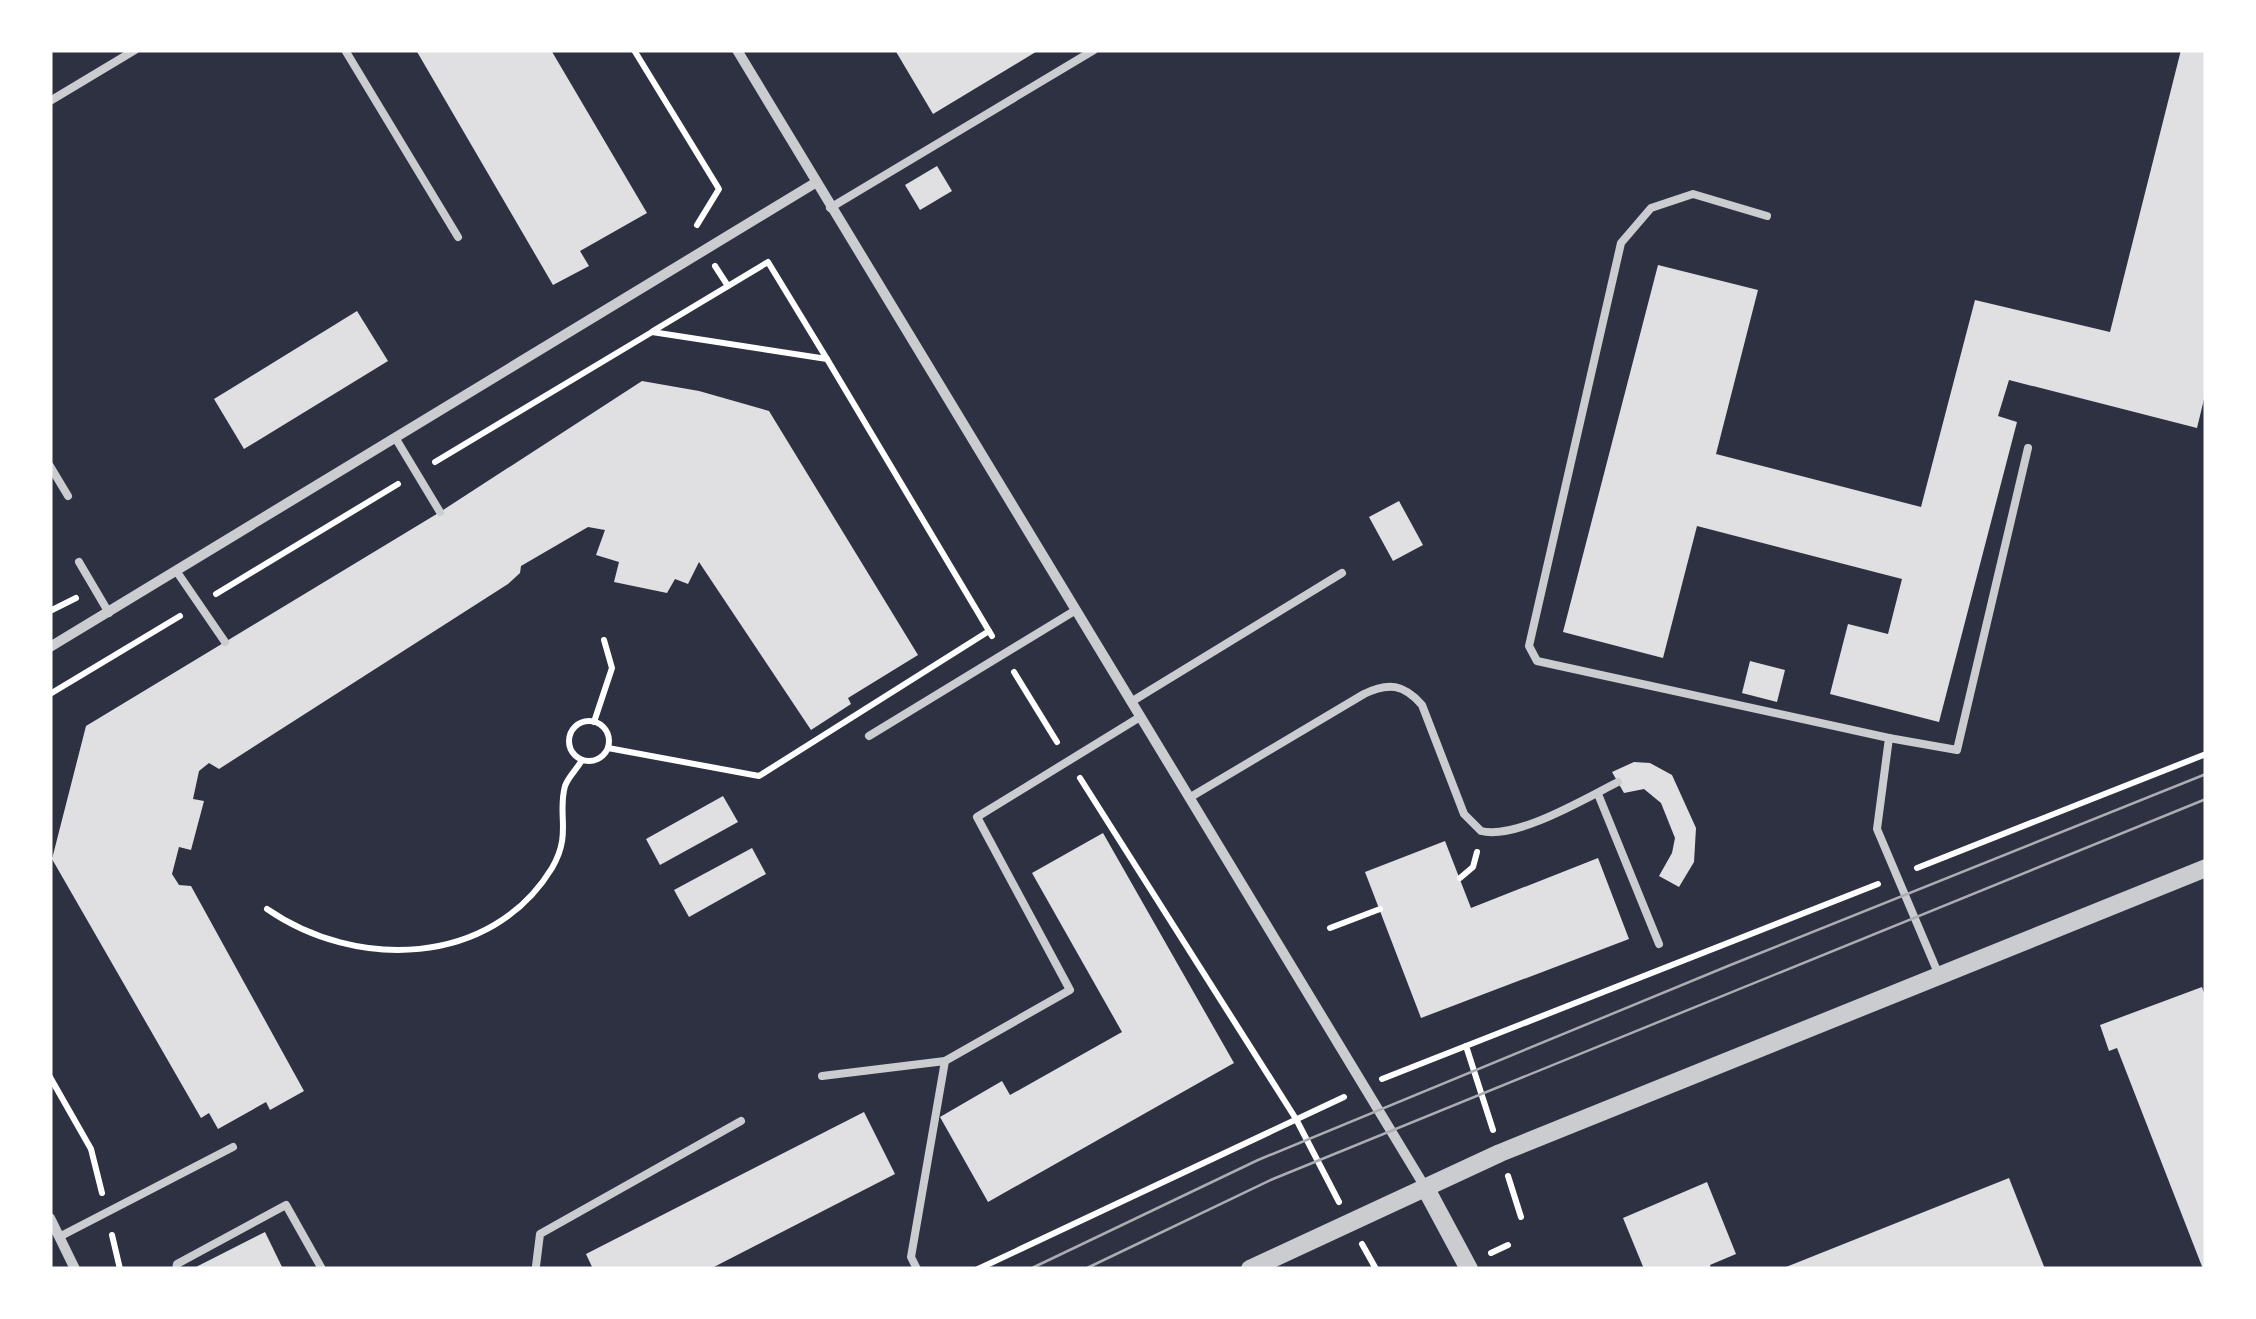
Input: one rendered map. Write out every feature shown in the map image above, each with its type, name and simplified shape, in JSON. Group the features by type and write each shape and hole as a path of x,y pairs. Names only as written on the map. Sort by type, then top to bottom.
{"street":[{"path":"737,50 1366,1087 1469,1269"},
{"path":"50,647 815,184"},
{"path":"1250,1269 1518,1146 2206,868"},
{"path":"50,1218 74,1269"}],"lane":[{"path":"50,101 136,50"},
{"path":"344,50 458,237"},
{"path":"830,208 1094,50"},
{"path":"1767,216 1693,194 1651,208 1621,243 1530,646 1537,661 1957,750 2028,448"},
{"path":"396,439 440,512"},
{"path":"50,466 68,496"},
{"path":"79,562 110,613"},
{"path":"177,572 225,642"},
{"path":"1132,702 1342,574"},
{"path":"869,736 1076,610"},
{"path":"1189,798 1364,694 1388,685 1412,692 1422,704 1464,814 1481,831 1504,832 1618,782"},
{"path":"822,1076 945,1061 1070,990 977,817 1140,717"},
{"path":"1888,738 1877,828 1938,975"},
{"path":"1598,794 1660,944"},
{"path":"917,1269 912,1257 945,1061"},
{"path":"535,1268 540,1234 741,1121"},
{"path":"59,1237 233,1147"},
{"path":"176,1269 177,1264 286,1205 322,1269"}],"path":[{"path":"634,50 720,190 695,229 728,286"},
{"path":"50,694 768,262 1068,760 1296,1119 1376,1269"},
{"path":"652,332 827,359"},
{"path":"608,748 758,776 989,631"},
{"path":"594,722 612,668 604,640"},
{"path":"594,722 605,729 608,748 600,758 582,760 572,752 571,732 580,723 594,722"},
{"path":"978,1269 1415,1065 2206,754"},
{"path":"267,909 322,939 370,950 413,950 476,934 512,911 550,870 565,830 564,789 582,760"},
{"path":"1460,878 1473,866 1481,831"},
{"path":"1330,928 1380,909"},
{"path":"50,1077 91,1149 120,1269"}],"building":[{"path":"416,50 551,50 647,213 580,251 589,266 553,285"},
{"path":"895,50 1039,50 933,114"},
{"path":"2181,50 2206,50 2206,391 2197,428 2009,380 1998,416 2017,422 1939,722 1830,694 1848,624 1888,634 1902,579 1697,526 1663,658 1563,632 1658,265 1758,290 1716,454 1921,507 1975,300 2110,332"},
{"path":"937,166 952,191 920,210 905,185"},
{"path":"357,311 388,361 244,449 214,399"},
{"path":"642,381 699,391 769,411 918,655 848,698 851,704 811,730 699,562 688,584 675,579 667,593 614,582 619,562 596,555 605,530 588,527 521,566 520,573 508,584 219,769 209,763 199,771 193,799 204,801 191,850 179,847 172,874 179,885 191,886 304,1091 270,1110 266,1102 218,1129 209,1113 201,1118 52,859 86,726 440,512"},
{"path":"1399,501 1423,545 1393,561 1369,517"},
{"path":"1750,661 1785,670 1777,702 1742,693"},
{"path":"1634,762 1650,763 1672,775 1696,828 1694,862 1679,887 1659,876 1672,853 1675,838 1661,803 1644,789 1624,793 1612,772"},
{"path":"723,796 738,822 660,865 646,839"},
{"path":"1103,833 1234,1063 988,1202 940,1117 1002,1081 1010,1095 1122,1032 1032,873"},
{"path":"1445,841 1471,908 1598,858 1629,939 1421,1018 1365,872"},
{"path":"752,848 766,874 689,917 674,890"},
{"path":"2202,987 2206,999 2206,1269 2117,1048 2109,1051 2100,1025"},
{"path":"864,1112 895,1174 710,1269 593,1269 586,1254"},
{"path":"2009,1178 2045,1269 1781,1269"},
{"path":"1707,1182 1736,1254 1710,1265 1711,1269 1644,1269 1623,1218"},
{"path":"265,1232 283,1269 192,1269"}],"tram line":[{"path":"1030,1269 1258,1160 2206,774"},
{"path":"1085,1269 1273,1179 2206,799"}]}
